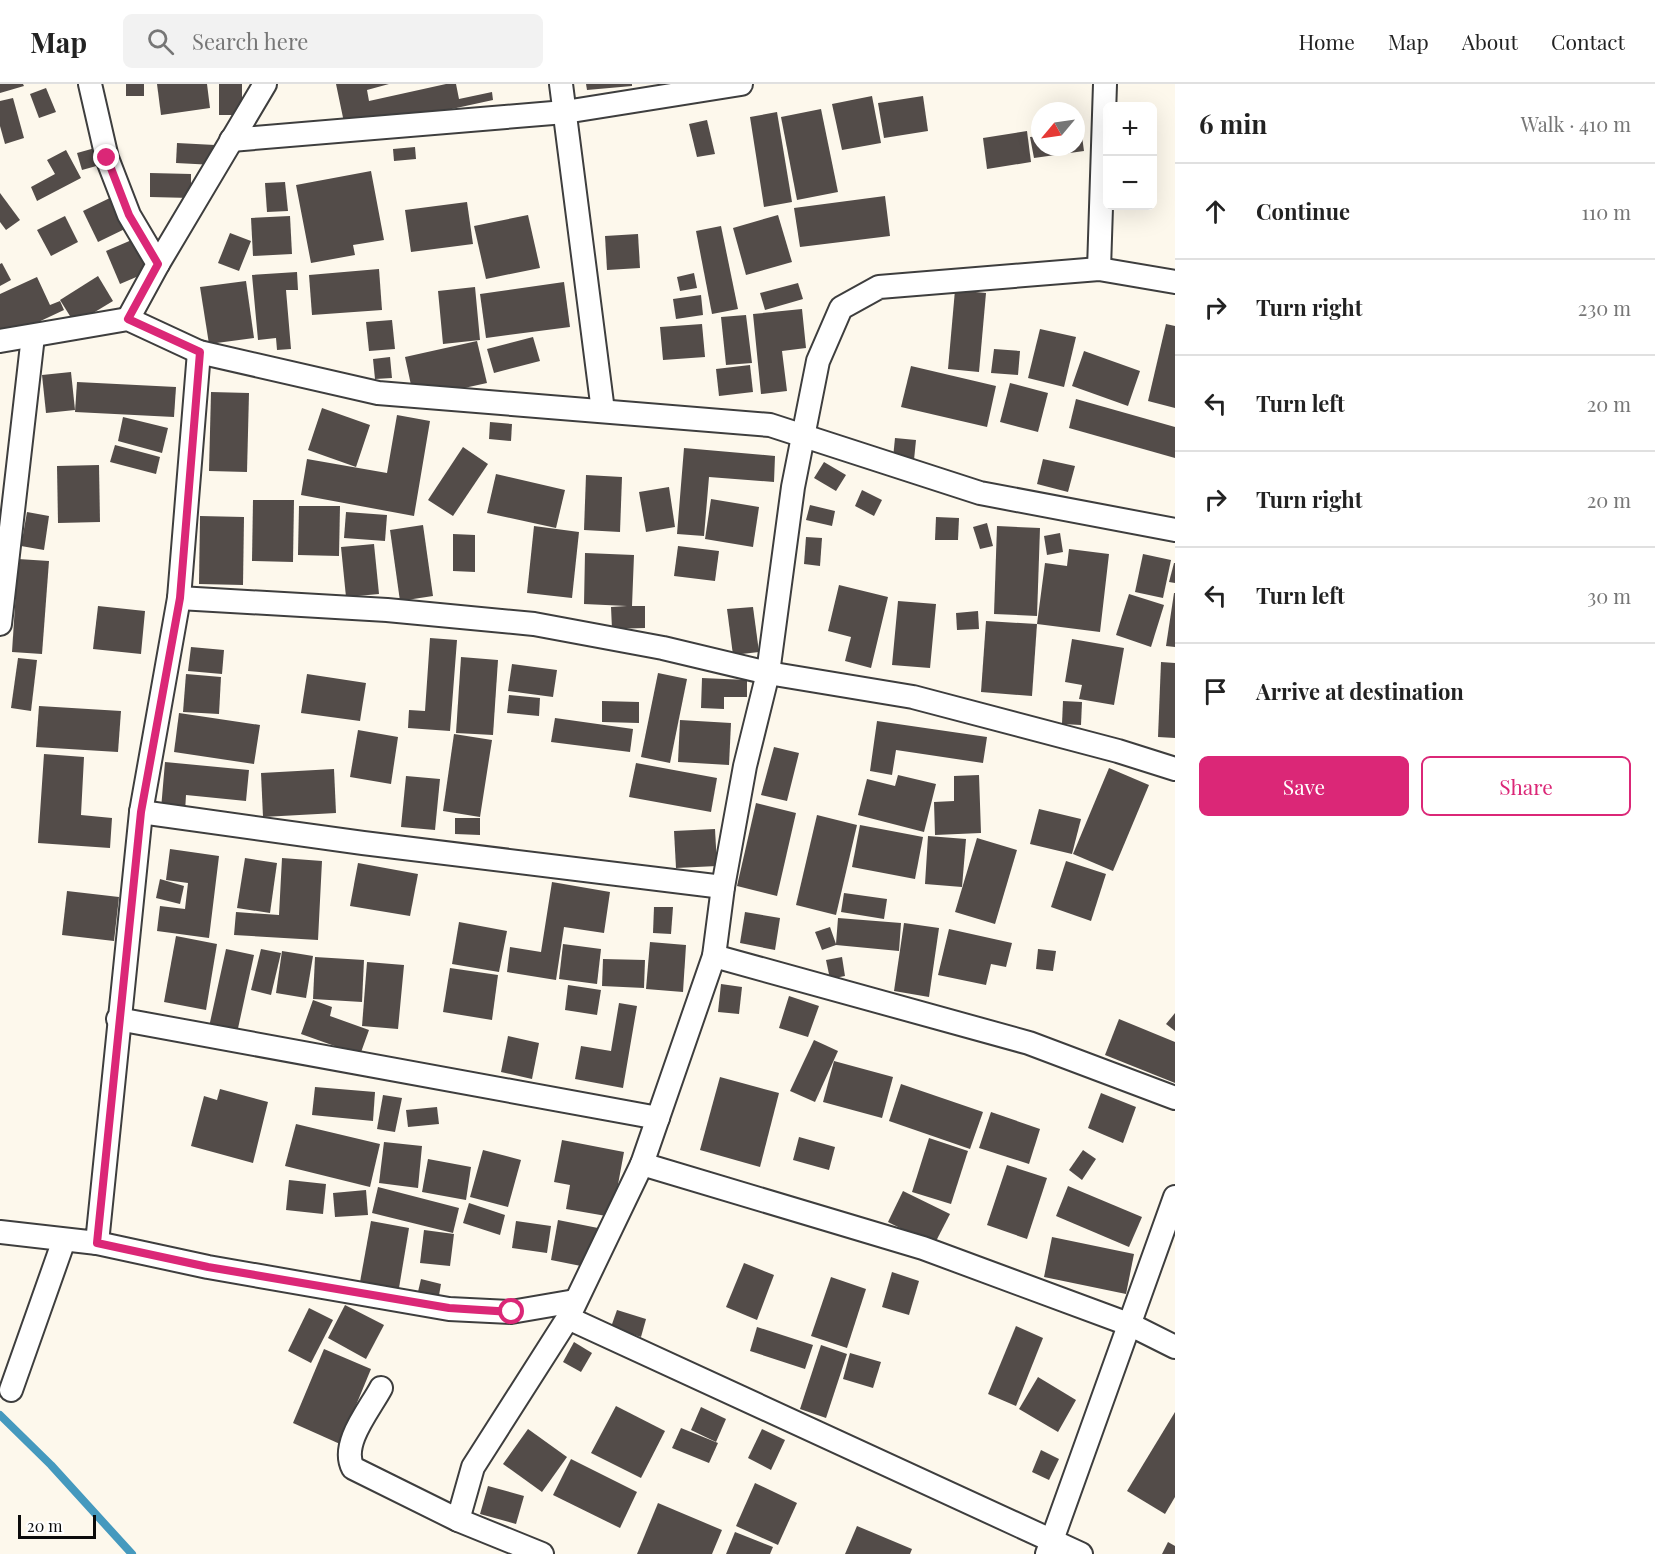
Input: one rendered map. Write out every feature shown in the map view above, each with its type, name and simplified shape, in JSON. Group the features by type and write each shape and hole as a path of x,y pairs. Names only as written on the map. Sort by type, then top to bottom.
{"street":[{"path":"90,84 107,158 114,177 129,215 158,264"},
{"path":"128,319 265,84"},
{"path":"561,84 603,411"},
{"path":"231,140 565,112 741,84"},
{"path":"1099,269 1104,84"},
{"path":"458,1520 473,1467 572,1310 642,1164 714,956 723,887 745,766 768,673 793,487 818,361 841,308 879,287 1099,269 1175,282"},
{"path":"0,341 128,319 200,352 378,393 770,425 980,493 1175,530"},
{"path":"0,624 33,336"},
{"path":"97,1243 118,1019 141,812 180,598 200,352"},
{"path":"180,598 387,610 534,624 663,648 768,673 913,697 1107,748 1175,769"},
{"path":"141,812 363,843 723,887"},
{"path":"714,956 1029,1042 1175,1098"},
{"path":"118,1019 658,1118"},
{"path":"642,1164 923,1248 1131,1325 1175,1347"},
{"path":"1049,1547 1131,1325 1175,1197"},
{"path":"0,1232 97,1243 208,1267 449,1308 512,1312 572,1310 1049,1547 1081,1554"},
{"path":"11,1390 64,1240"},
{"path":"381,1388 349,1448 350,1461 354,1468 458,1520 542,1554"}],"building":[{"path":"0,84 23,84 24,86 0,93"},
{"path":"126,84 144,84 144,96 126,96"},
{"path":"157,84 207,84 210,108 161,115"},
{"path":"219,84 242,84 242,115 219,115"},
{"path":"336,84 389,84 367,90 369,101 446,84 456,84 459,99 492,92 493,100 346,132"},
{"path":"586,84 632,84 632,86 587,90"},
{"path":"46,88 56,112 39,118 30,94"},
{"path":"872,96 881,143 842,150 832,104"},
{"path":"923,96 928,131 884,138 878,103"},
{"path":"13,98 24,138 5,144 0,126 0,101"},
{"path":"821,109 838,192 797,200 781,117"},
{"path":"777,112 792,202 764,207 750,117"},
{"path":"707,120 715,154 697,157 689,124"},
{"path":"1027,131 1031,162 987,169 983,138"},
{"path":"177,143 215,145 214,165 176,163"},
{"path":"415,147 416,159 394,161 393,149"},
{"path":"95,148 100,165 82,170 77,153"},
{"path":"66,150 81,178 37,201 31,187 55,174 47,160"},
{"path":"371,171 384,240 353,245 355,255 311,263 296,185"},
{"path":"150,173 191,174 191,198 150,197"},
{"path":"285,182 288,211 267,212 265,183"},
{"path":"0,193 20,220 6,230 0,222"},
{"path":"116,195 131,226 98,242 83,211"},
{"path":"885,196 890,236 800,247 794,208"},
{"path":"467,202 473,244 411,252 405,210"},
{"path":"528,215 540,268 486,279 474,226"},
{"path":"778,215 792,262 746,275 733,228"},
{"path":"65,216 78,242 51,256 37,230"},
{"path":"290,216 292,254 253,256 251,218"},
{"path":"721,226 738,309 712,314 696,231"},
{"path":"230,233 251,241 239,271 218,263"},
{"path":"638,234 640,268 607,270 605,236"},
{"path":"141,236 155,269 120,284 106,251"},
{"path":"2,263 11,280 0,286 0,264"},
{"path":"379,269 382,310 312,315 309,275"},
{"path":"297,272 298,290 286,290 291,349 277,350 276,338 258,340 252,275"},
{"path":"694,273 697,288 680,291 677,277"},
{"path":"98,276 113,301 75,324 60,300"},
{"path":"37,277 50,305 60,301 64,310 0,340 0,294"},
{"path":"246,281 254,338 209,344 200,287"},
{"path":"564,282 570,327 486,338 480,294"},
{"path":"798,283 803,299 765,310 760,293"},
{"path":"475,287 480,340 443,344 438,291"},
{"path":"955,290 986,293 979,372 948,369"},
{"path":"701,295 703,315 676,319 673,299"},
{"path":"802,309 806,348 782,351 787,391 761,394 753,314"},
{"path":"746,315 752,363 726,365 721,317"},
{"path":"392,320 395,349 369,351 366,322"},
{"path":"702,324 705,357 663,360 660,327"},
{"path":"1166,324 1175,326 1175,408 1148,401"},
{"path":"1040,329 1076,337 1064,387 1028,378"},
{"path":"533,337 540,361 494,373 487,349"},
{"path":"477,341 487,383 414,399 405,357"},
{"path":"994,349 1020,351 1018,375 991,373"},
{"path":"1084,351 1140,371 1128,406 1072,386"},
{"path":"390,357 392,378 375,379 373,359"},
{"path":"750,365 753,392 719,396 716,369"},
{"path":"911,366 996,386 987,427 901,407"},
{"path":"71,372 75,410 46,413 42,375"},
{"path":"77,382 176,387 174,417 75,412"},
{"path":"1010,383 1048,393 1038,432 1000,422"},
{"path":"211,392 249,393 247,472 209,471"},
{"path":"1076,399 1175,427 1175,458 1069,428"},
{"path":"322,408 370,425 356,467 308,450"},
{"path":"397,415 430,421 414,516 301,495 307,459 387,473"},
{"path":"123,417 168,428 162,453 118,441"},
{"path":"490,422 512,424 511,441 489,439"},
{"path":"895,438 916,440 914,460 893,458"},
{"path":"115,445 160,457 156,474 110,462"},
{"path":"463,447 488,464 453,516 428,500"},
{"path":"684,448 775,456 774,482 709,477 704,536 677,534"},
{"path":"1043,459 1075,466 1068,492 1037,484"},
{"path":"824,462 846,475 836,491 814,478"},
{"path":"99,465 100,522 58,523 57,466"},
{"path":"496,474 565,490 556,528 487,513"},
{"path":"586,475 622,477 620,532 584,530"},
{"path":"669,487 675,527 646,532 639,492"},
{"path":"862,490 882,500 874,516 855,506"},
{"path":"711,499 759,507 753,547 705,539"},
{"path":"253,500 294,500 293,562 252,561"},
{"path":"810,505 835,511 832,526 806,520"},
{"path":"299,506 340,506 339,556 298,555"},
{"path":"27,512 49,516 44,550 21,546"},
{"path":"346,512 387,515 385,541 344,538"},
{"path":"200,516 244,517 243,585 199,584"},
{"path":"936,517 959,518 958,540 935,540"},
{"path":"987,523 993,546 980,549 973,527"},
{"path":"423,525 433,596 400,601 390,530"},
{"path":"534,526 579,532 572,598 527,593"},
{"path":"997,526 1040,528 1037,616 994,614"},
{"path":"1060,533 1063,552 1047,555 1044,536"},
{"path":"453,534 475,535 475,572 453,571"},
{"path":"806,537 822,538 820,566 804,564"},
{"path":"374,544 379,594 346,597 341,547"},
{"path":"678,546 719,551 715,581 674,576"},
{"path":"1069,549 1109,554 1100,632 1037,624 1045,563 1067,566"},
{"path":"585,553 634,555 632,606 645,606 645,628 612,629 611,607 627,606 584,604"},
{"path":"1143,554 1171,560 1163,598 1135,592"},
{"path":"18,559 49,561 42,654 12,652"},
{"path":"1175,563 1175,583 1169,582"},
{"path":"839,585 888,597 871,668 845,661 851,637 828,631"},
{"path":"1175,593 1175,647 1166,646"},
{"path":"1129,594 1164,605 1151,647 1116,635"},
{"path":"898,601 936,604 930,668 892,665"},
{"path":"98,606 145,611 141,654 93,649"},
{"path":"753,607 759,652 733,655 727,609"},
{"path":"978,611 979,629 957,630 956,613"},
{"path":"986,621 1037,624 1032,696 981,692"},
{"path":"430,638 457,640 450,731 408,728 409,710 425,711"},
{"path":"1072,639 1124,648 1114,705 1079,699 1082,685 1065,682"},
{"path":"191,647 224,650 222,674 188,671"},
{"path":"461,657 498,660 493,735 456,733"},
{"path":"18,658 37,660 31,711 11,708"},
{"path":"1161,662 1175,663 1175,738 1158,737"},
{"path":"512,664 557,670 553,697 508,691"},
{"path":"658,673 687,679 670,763 641,757"},
{"path":"186,674 221,677 219,714 183,712"},
{"path":"307,674 366,683 360,721 301,713"},
{"path":"702,678 747,680 747,697 724,697 724,709 701,708"},
{"path":"509,695 540,698 539,716 507,713"},
{"path":"602,701 639,702 639,723 602,722"},
{"path":"1063,701 1082,702 1081,725 1062,724"},
{"path":"39,706 121,711 118,752 36,747"},
{"path":"179,713 260,725 254,764 174,752"},
{"path":"555,718 633,729 630,752 551,742"},
{"path":"680,720 731,723 729,765 678,762"},
{"path":"877,721 987,737 983,763 896,750 892,775 870,771"},
{"path":"358,730 398,737 391,784 350,777"},
{"path":"454,734 492,740 480,817 443,811"},
{"path":"774,747 799,753 787,801 761,795"},
{"path":"44,754 84,757 81,815 112,818 110,848 38,843"},
{"path":"165,762 249,770 246,801 186,795 185,812 161,809"},
{"path":"636,763 717,778 711,812 629,797"},
{"path":"1109,768 1149,785 1113,871 1073,854"},
{"path":"334,769 336,813 263,817 261,773"},
{"path":"898,775 936,784 924,832 858,815 867,779 895,786"},
{"path":"979,775 981,833 935,835 934,802 954,801 954,776"},
{"path":"406,776 440,779 435,830 401,827"},
{"path":"756,803 796,813 777,896 737,886"},
{"path":"1039,809 1081,819 1072,854 1030,844"},
{"path":"817,815 857,825 836,915 796,905"},
{"path":"455,818 480,818 480,835 455,834"},
{"path":"860,825 923,837 915,879 852,867"},
{"path":"715,829 717,866 676,868 674,831"},
{"path":"928,836 966,839 962,887 925,884"},
{"path":"977,838 1017,850 995,924 955,912"},
{"path":"170,849 219,856 209,938 157,931 160,906 185,909 188,883 166,880"},
{"path":"245,858 277,863 270,913 237,908"},
{"path":"282,858 322,861 318,940 234,935 236,912 279,915"},
{"path":"1066,861 1106,874 1091,921 1051,907"},
{"path":"358,863 418,874 410,916 350,906"},
{"path":"160,879 184,886 180,904 156,898"},
{"path":"552,882 610,892 604,933 564,927 556,980 507,972 510,947 541,952"},
{"path":"67,891 119,897 114,941 62,935"},
{"path":"844,893 887,899 884,919 841,912"},
{"path":"654,907 673,907 671,934 653,933"},
{"path":"745,912 780,918 775,950 740,943"},
{"path":"838,918 901,923 899,951 836,945 822,950 815,932 830,927 836,944"},
{"path":"459,922 507,931 499,972 452,964"},
{"path":"904,923 939,928 929,997 894,991"},
{"path":"949,929 1012,943 1006,967 991,964 986,985 938,975"},
{"path":"176,936 217,944 206,1010 164,1002"},
{"path":"650,942 686,945 683,992 646,989"},
{"path":"563,944 601,949 597,984 559,979"},
{"path":"226,949 254,955 237,1033 209,1027"},
{"path":"261,949 281,953 271,995 251,990"},
{"path":"1038,949 1056,951 1053,971 1036,969"},
{"path":"282,951 313,956 306,998 276,993"},
{"path":"315,957 364,960 362,1002 313,999"},
{"path":"842,957 845,976 830,979 826,960"},
{"path":"603,959 645,960 644,988 602,986"},
{"path":"367,962 404,965 398,1029 362,1026"},
{"path":"450,968 498,975 492,1020 443,1012"},
{"path":"721,984 742,987 739,1014 718,1012"},
{"path":"568,985 601,990 597,1015 565,1010"},
{"path":"789,996 819,1006 808,1037 779,1028"},
{"path":"313,1000 332,1007 330,1016 369,1030 360,1055 301,1034"},
{"path":"619,1003 637,1006 623,1088 575,1079 581,1046 611,1051"},
{"path":"1175,1013 1175,1031 1166,1024"},
{"path":"1119,1019 1175,1042 1175,1083 1105,1055"},
{"path":"508,1036 539,1043 532,1079 501,1072"},
{"path":"814,1040 838,1051 815,1102 790,1091"},
{"path":"834,1061 893,1077 882,1118 823,1102"},
{"path":"720,1077 779,1093 760,1167 700,1150"},
{"path":"901,1084 983,1112 970,1149 889,1121"},
{"path":"315,1087 375,1092 373,1121 312,1115"},
{"path":"220,1089 268,1102 253,1163 191,1146 204,1096 217,1100"},
{"path":"1101,1093 1136,1107 1123,1143 1088,1128"},
{"path":"383,1095 402,1098 395,1132 377,1129"},
{"path":"437,1107 439,1124 408,1127 406,1110"},
{"path":"991,1112 1040,1129 1029,1164 979,1148"},
{"path":"296,1124 380,1144 370,1187 285,1166"},
{"path":"799,1137 835,1147 829,1170 793,1160"},
{"path":"929,1138 968,1151 951,1204 912,1192"},
{"path":"562,1140 624,1152 612,1217 566,1209 570,1185 554,1182"},
{"path":"384,1142 422,1146 418,1188 379,1183"},
{"path":"483,1150 521,1160 508,1207 470,1197"},
{"path":"1083,1150 1096,1159 1082,1180 1069,1170"},
{"path":"428,1159 471,1167 466,1200 422,1192"},
{"path":"1007,1165 1047,1178 1027,1239 987,1225"},
{"path":"289,1180 326,1184 323,1214 286,1210"},
{"path":"1068,1186 1142,1217 1129,1247 1056,1216"},
{"path":"378,1187 459,1208 453,1233 372,1213"},
{"path":"366,1190 368,1215 335,1217 333,1193"},
{"path":"903,1191 950,1214 934,1245 888,1222"},
{"path":"469,1203 505,1215 500,1235 463,1223"},
{"path":"558,1220 598,1228 591,1268 551,1260"},
{"path":"371,1221 409,1228 399,1288 360,1282"},
{"path":"516,1221 551,1226 547,1253 512,1248"},
{"path":"424,1230 454,1234 450,1266 420,1263"},
{"path":"1052,1237 1134,1254 1126,1294 1044,1277"},
{"path":"744,1263 774,1275 757,1320 726,1307"},
{"path":"892,1272 919,1281 909,1315 882,1307"},
{"path":"831,1277 866,1289 847,1348 811,1336"},
{"path":"421,1279 441,1284 438,1301 417,1296"},
{"path":"345,1305 384,1325 366,1359 328,1338"},
{"path":"309,1308 333,1320 311,1363 288,1351"},
{"path":"617,1310 646,1319 641,1337 611,1327"},
{"path":"1016,1326 1043,1338 1016,1406 988,1394"},
{"path":"757,1327 813,1345 805,1369 750,1351"},
{"path":"574,1342 592,1353 581,1372 563,1362"},
{"path":"821,1345 847,1354 826,1418 800,1409"},
{"path":"324,1349 371,1369 340,1444 293,1423"},
{"path":"850,1353 881,1362 873,1388 843,1379"},
{"path":"1038,1377 1076,1400 1058,1432 1019,1409"},
{"path":"616,1406 665,1431 641,1478 591,1453"},
{"path":"701,1407 726,1419 716,1442 691,1430"},
{"path":"1175,1412 1175,1497 1165,1514 1127,1491"},
{"path":"681,1428 718,1443 709,1463 672,1448"},
{"path":"528,1429 567,1457 542,1492 503,1464"},
{"path":"762,1429 785,1440 771,1470 748,1458"},
{"path":"1041,1450 1059,1459 1049,1480 1032,1472"},
{"path":"571,1459 637,1492 620,1528 553,1495"},
{"path":"755,1483 797,1503 778,1545 736,1526"},
{"path":"488,1486 524,1496 516,1524 480,1514"},
{"path":"658,1503 722,1530 712,1554 637,1554"},
{"path":"857,1526 912,1549 910,1554 845,1554"},
{"path":"735,1532 773,1547 770,1554 726,1554"},
{"path":"1168,1542 1175,1546 1175,1554 1162,1554"}],"waterway":[{"path":"0,1415 51,1465 132,1554"}],"route":[{"path":"107,158 129,215 158,264 128,319 200,352 180,598 141,812 118,1019 97,1243 208,1267 449,1308 512,1312"}]}
